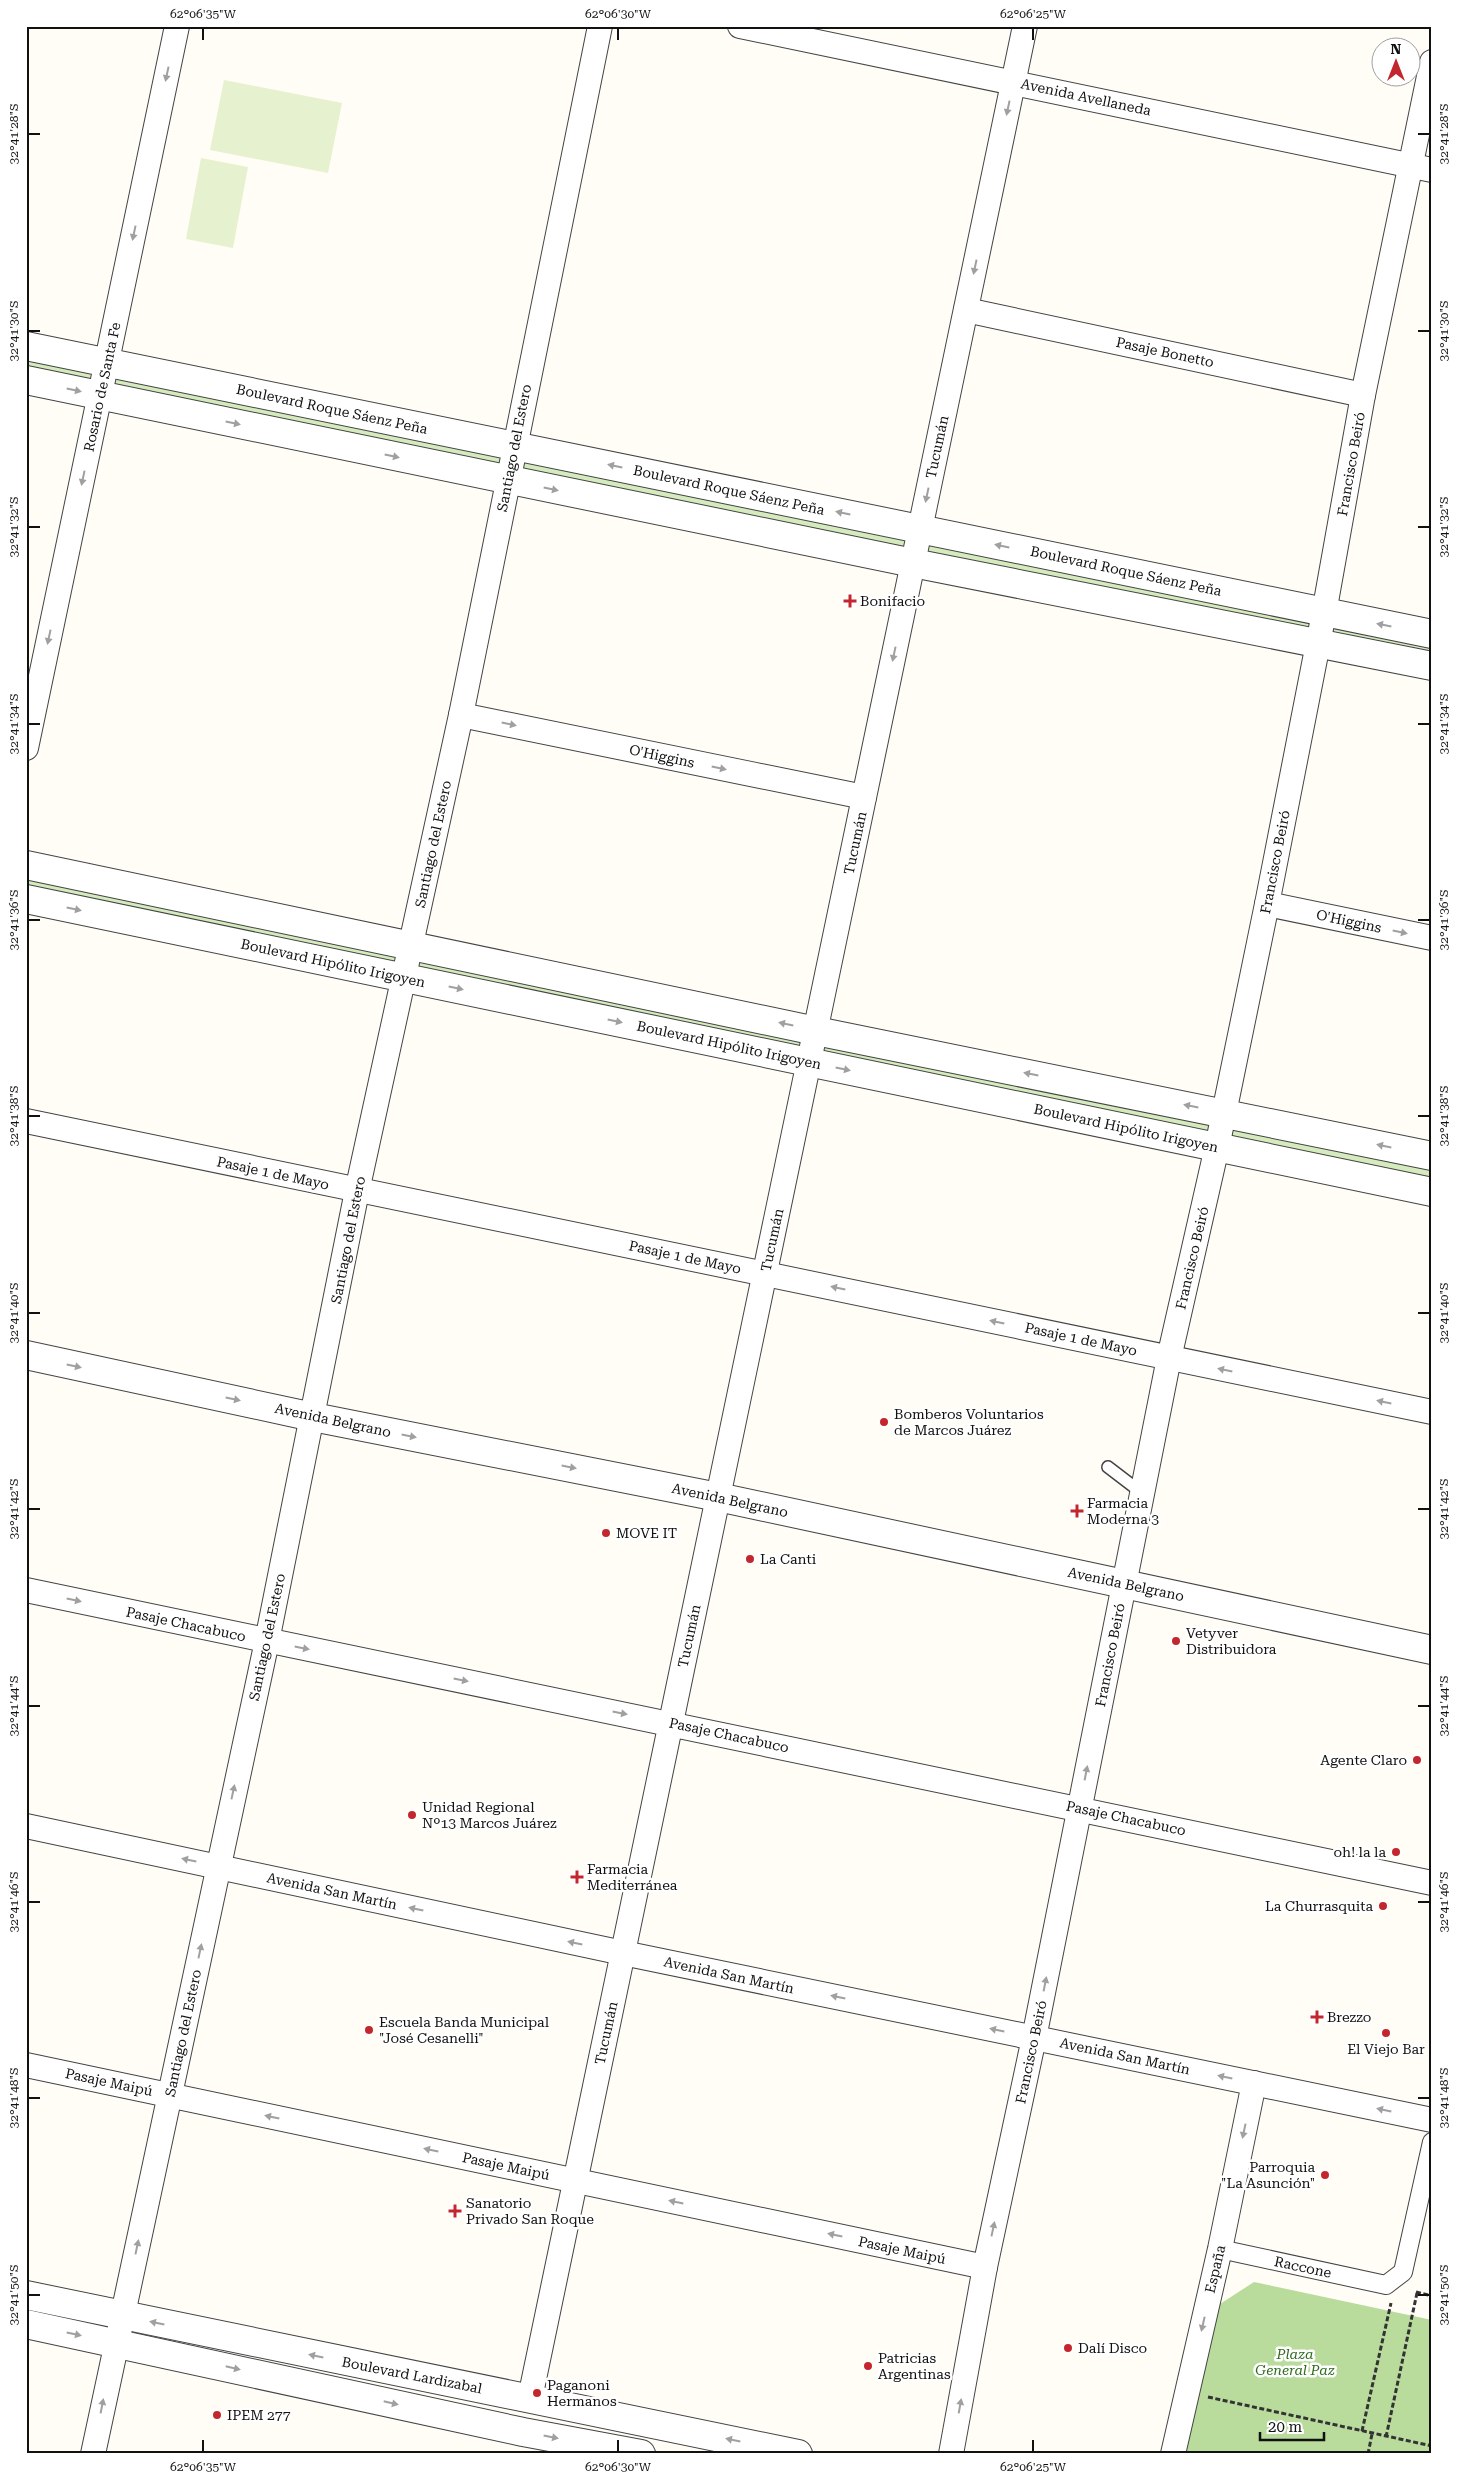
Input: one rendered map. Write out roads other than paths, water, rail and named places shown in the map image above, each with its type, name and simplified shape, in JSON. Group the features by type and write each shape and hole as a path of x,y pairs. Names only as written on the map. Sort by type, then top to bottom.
{"street":[{"name":"Rosario de Santa Fe","path":"26,748 177,26"},
{"name":"Santiago del Estero","path":"93,2454 217,1866 267,1641 357,1191 405,978 461,714 600,26"},
{"name":"Avenida Avellaneda","path":"740,26 1421,168"},
{"name":"Tucumán","path":"521,2443 1026,26"},
{"name":"Francisco Beiró","path":"951,2454 985,2267 1034,2038 1169,1358 1217,1147 1267,904 1324,613 1363,395 1421,168 1432,62"},
{"name":"Pasaje Bonetto","path":"966,310 1363,395"},
{"name":"Boulevard Roque Sáenz Peña","path":"26,346 1432,634"},
{"path":"26,380 508,480 1432,666"},
{"name":"O'Higgins","path":"461,714 864,797"},
{"path":"26,865 1432,1156"},
{"name":"Boulevard Hipólito Irigoyen","path":"26,899 1432,1192"},
{"name":"O'Higgins","path":"1267,904 1432,938"},
{"name":"Pasaje 1 de Mayo","path":"26,1121 1432,1412"},
{"name":"Avenida Belgrano","path":"26,1355 313,1417 718,1497 1432,1650"},
{"name":"Pasaje Chacabuco","path":"26,1590 1432,1883"},
{"name":"Avenida San Martín","path":"26,1826 623,1953 1432,2120"},
{"name":"Pasaje Maipú","path":"26,2065 985,2267"},
{"name":"España","path":"1173,2454 1220,2249 1254,2083"},
{"name":"Raccone","path":"1220,2249 1389,2292 1403,2272 1432,2142"},
{"name":"Boulevard Lardizabal","path":"26,2295 798,2454"},
{"path":"26,2324 116,2342 521,2443 641,2454"}],"lane":[{"path":"1108,1467 1142,1493"}],"place":[{"name":"Bonifacio","path":"850,601"},
{"name":"Bomberos Voluntarios de Marcos Juárez","path":"884,1422"},
{"name":"Farmacia Moderna 3","path":"1077,1511"},
{"name":"MOVE IT","path":"606,1533"},
{"name":"La Canti","path":"750,1559"},
{"name":"Vetyver Distribuidora","path":"1176,1641"},
{"name":"Agente Claro","path":"1417,1760"},
{"name":"Unidad Regional Nº13 Marcos Juárez","path":"412,1815"},
{"name":"oh! la la","path":"1396,1852"},
{"name":"Farmacia Mediterránea","path":"577,1877"},
{"name":"La Churrasquita","path":"1383,1906"},
{"name":"Brezzo","path":"1317,2017"},
{"name":"Escuela Banda Municipal \"José Cesanelli\"","path":"369,2030"},
{"name":"El Viejo Bar","path":"1386,2033"},
{"name":"Parroquia \"La Asunción\"","path":"1325,2175"},
{"name":"Sanatorio Privado San Roque","path":"455,2211"},
{"name":"Dalí Disco","path":"1068,2348"},
{"name":"Patricias Argentinas","path":"868,2366"},
{"name":"Paganoni Hermanos","path":"537,2393"},
{"name":"IPEM 277","path":"217,2415"}],"park label":[{"name":"Plaza General Paz","path":"1295,2362"}]}
